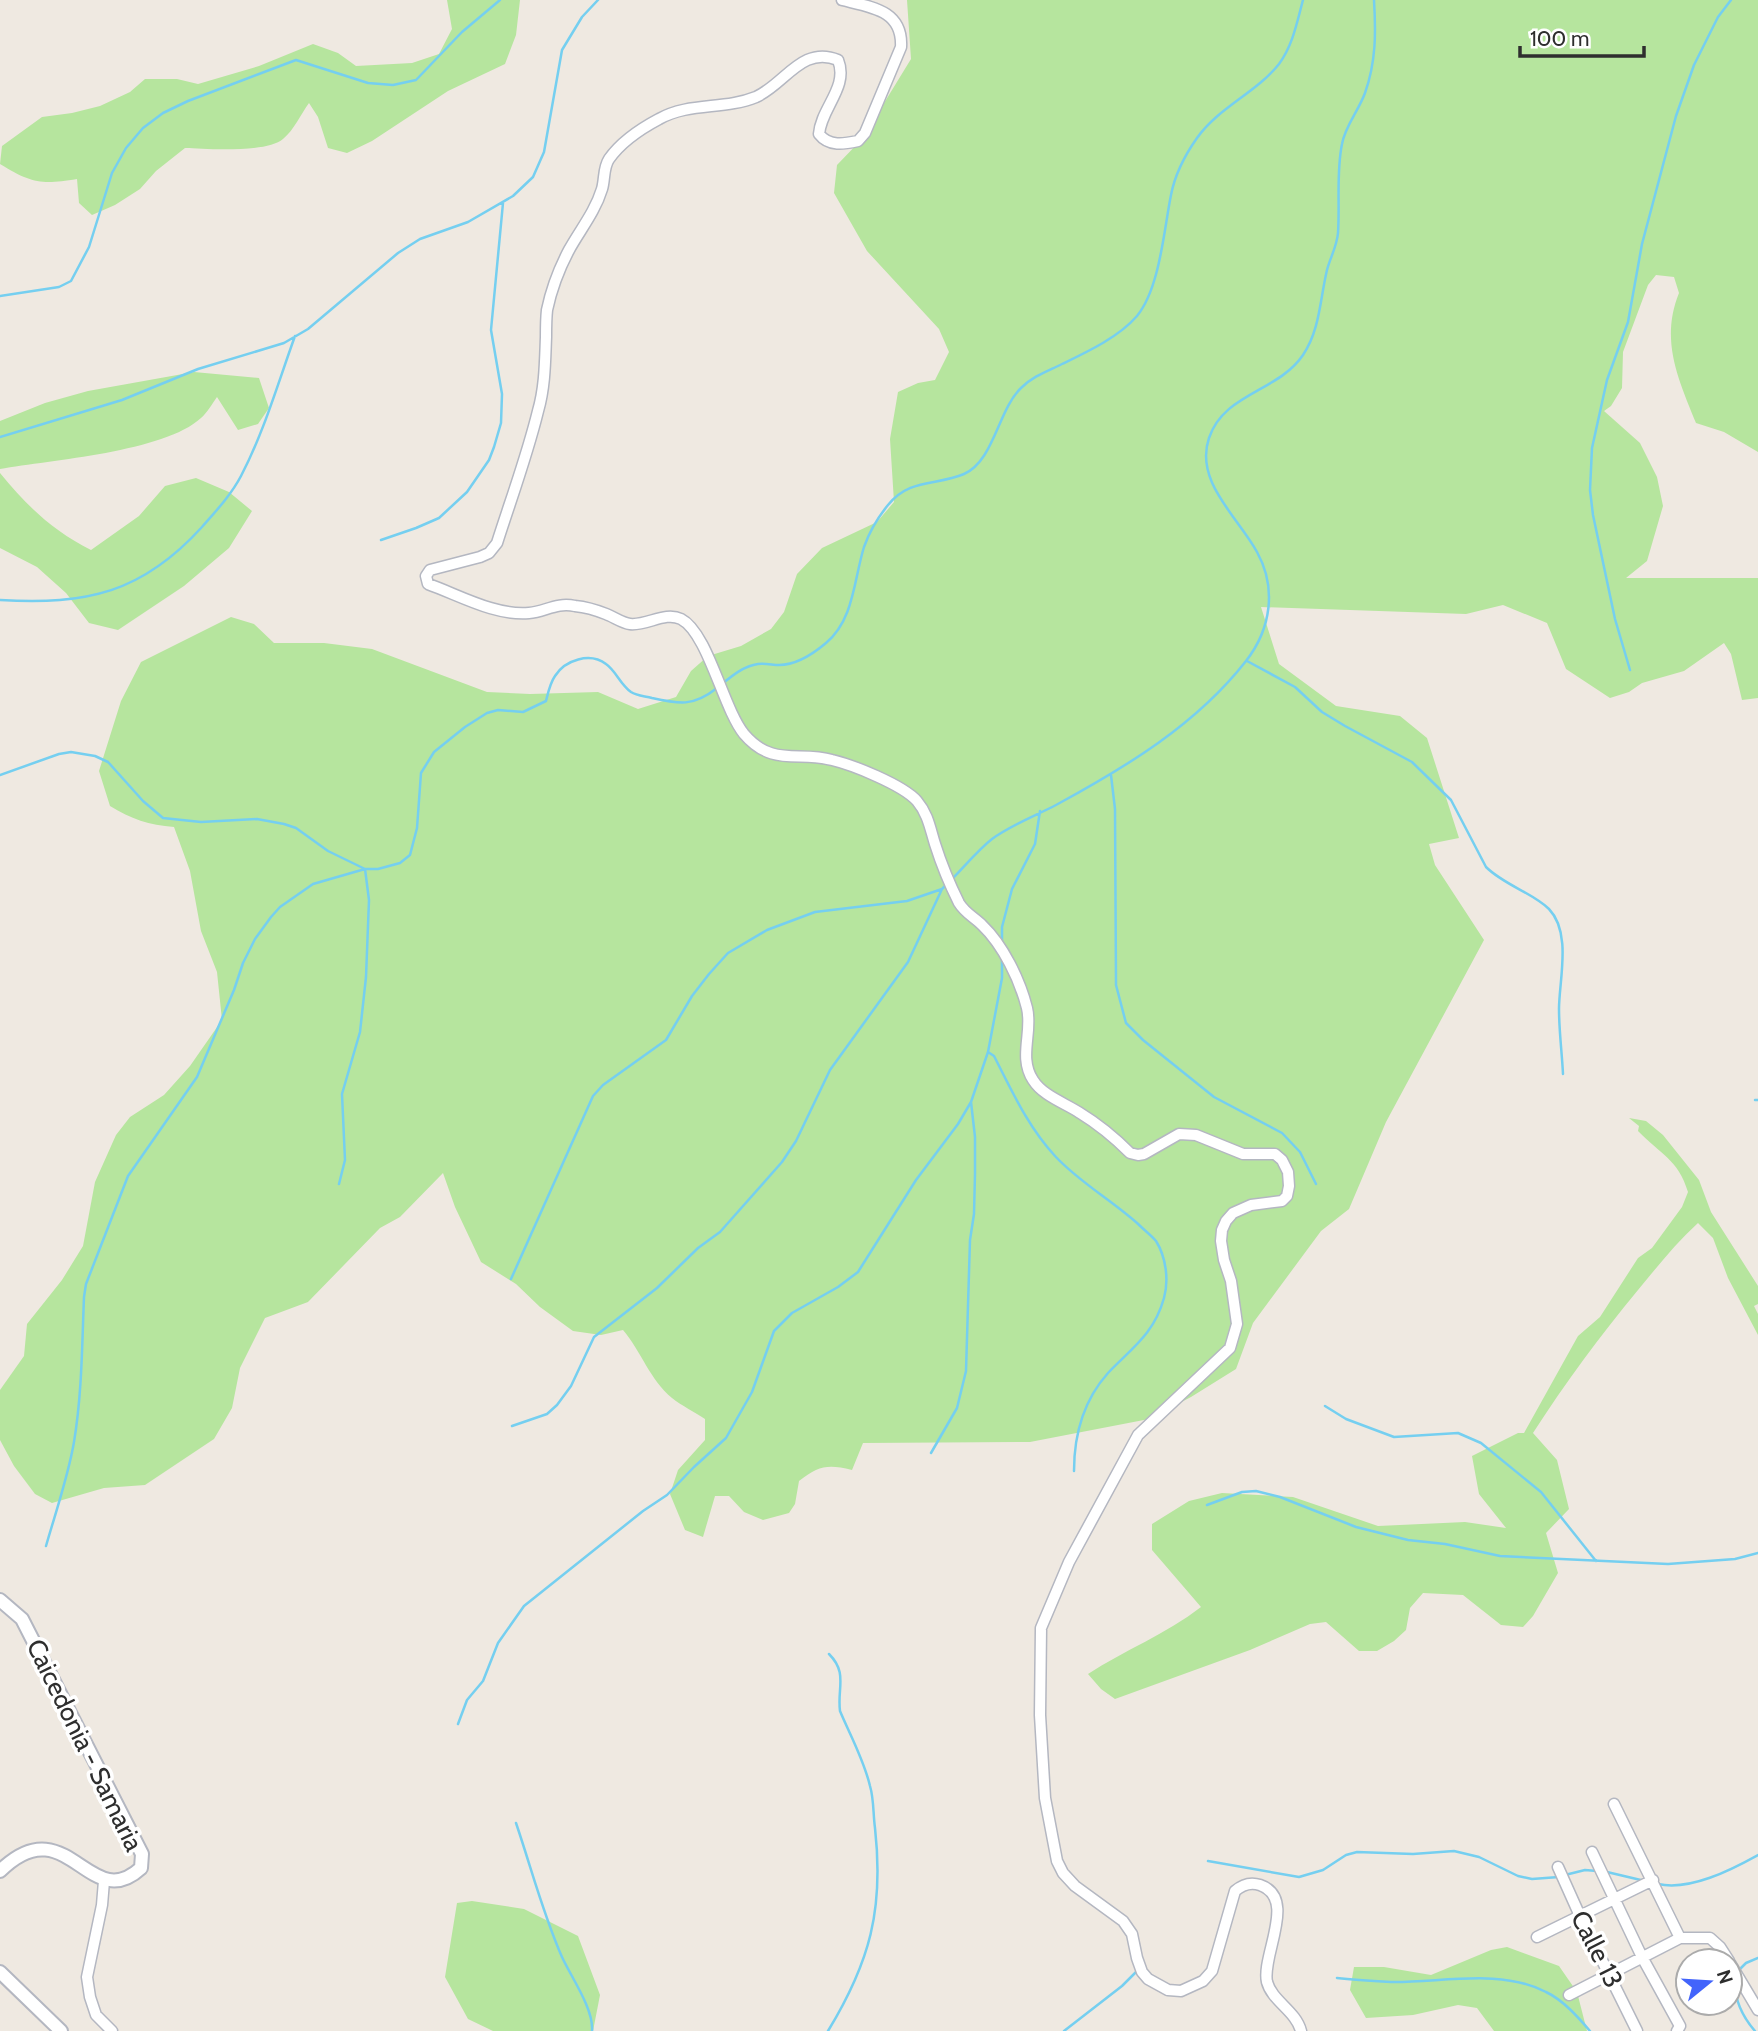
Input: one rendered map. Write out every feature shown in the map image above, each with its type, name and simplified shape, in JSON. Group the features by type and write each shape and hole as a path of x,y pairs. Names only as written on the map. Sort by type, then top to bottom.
{"street":[{"path":"842,0 875,8 890,16 901,34 901,47 865,133 858,141 846,144 824,141 819,134 820,120 841,83 842,75 838,60 831,57 812,57 758,96 740,103 687,107 661,117 610,157 605,166 602,189 589,219 569,251 547,311 544,380 539,409 497,543 489,553 430,570 426,576 428,584 496,609 512,612 531,613 548,607 572,605 606,614 628,624 647,624 668,616 682,619 701,643 744,734 761,749 777,755 830,759 864,770 915,799 928,818 936,847 959,902 997,943 1016,978 1028,1010 1025,1056 1027,1069 1034,1083 1048,1095 1080,1113 1130,1153 1144,1154 1179,1134 1196,1135 1243,1154 1269,1152 1282,1160 1288,1172 1287,1196 1277,1203 1251,1205 1233,1213 1222,1230 1224,1260 1231,1281 1237,1324 1230,1348 1138,1435 1069,1562 1041,1628 1040,1715 1045,1798 1057,1861 1075,1886 1123,1921 1132,1934 1139,1965 1147,1979 1168,1990 1181,1991 1203,1981 1212,1971 1235,1891 1242,1885 1254,1883 1265,1887 1273,1895 1278,1911 1267,1969 1267,1983 1299,2023 1301,2031"},
{"name":"Caicedonia - Samaria","path":"0,1600 22,1619 142,1854 141,1868 132,1877 116,1882 104,1881 63,1854 44,1849 15,1857 0,1871"},
{"path":"1614,1804 1680,1938"},
{"path":"1592,1852 1642,1957 1680,2026 1676,2031"},
{"name":"Calle 13","path":"1558,1867 1637,2031"},
{"path":"1537,1937 1653,1880"},
{"path":"104,1881 102,1905 87,1977 96,2015 112,2031"},
{"path":"1569,1995 1680,1938 1710,1938 1720,1947"},
{"path":"0,1972 61,2031"},
{"path":"1744,1987 1758,2010"}],"green space":[{"path":"447,0 520,0 516,35 505,64 448,91 372,141 347,153 328,148 318,117 309,103 283,139 251,148 185,148 156,171 140,189 115,205 92,215 79,203 77,179 37,181 0,164 2,146 42,117 100,106 130,92 145,79 177,79 198,84 259,66 313,44 338,53 356,66 412,63 439,54 452,29"},
{"path":"907,0 1758,0 1758,452 1724,432 1696,423 1678,374 1671,343 1671,327 1679,293 1674,277 1656,275 1648,285 1623,352 1622,388 1611,406 1604,411 1640,443 1657,477 1663,506 1647,561 1626,578 1758,578 1758,698 1742,700 1731,654 1724,643 1684,671 1642,683 1629,692 1610,698 1566,669 1547,623 1503,605 1466,614 1261,607 1279,664 1336,706 1400,716 1427,738 1459,838 1429,844 1435,865 1484,940 1386,1122 1349,1209 1321,1231 1253,1323 1236,1369 1149,1419 1030,1442 863,1443 852,1470 824,1468 799,1481 795,1504 789,1513 763,1520 744,1512 729,1496 715,1496 703,1537 685,1530 670,1494 678,1470 705,1440 705,1419 664,1391 623,1330 601,1335 573,1331 540,1307 516,1284 481,1262 455,1207 443,1173 400,1217 380,1228 308,1302 265,1318 240,1368 232,1408 214,1439 145,1485 104,1488 52,1503 35,1494 14,1466 0,1440 0,1390 24,1356 27,1324 62,1280 83,1246 95,1182 116,1135 130,1117 164,1095 190,1066 222,1020 217,972 201,931 190,871 174,827 140,821 110,806 99,771 121,701 141,662 231,617 254,624 274,643 324,643 372,649 487,692 598,692 638,709 676,697 691,671 708,656 741,646 771,629 784,612 797,574 822,548 877,522 894,502 890,439 898,392 918,383 935,380 949,352 939,329 867,251 834,193 837,165 862,139 911,59"},
{"path":"194,372 259,378 269,408 258,424 238,430 217,397 201,418 184,430 161,439 106,453 0,469 0,421 45,403 88,391"},
{"path":"0,473 41,517 91,550 139,516 165,486 196,478 229,492 252,511 229,548 184,586 118,630 89,623 66,593 37,567 0,548"},
{"path":"1629,1118 1646,1121 1663,1135 1699,1180 1711,1212 1758,1286 1758,1304 1754,1306 1758,1314 1758,1335 1728,1278 1713,1238 1698,1223 1667,1255 1610,1325 1533,1433 1557,1460 1569,1509 1546,1533 1558,1573 1533,1616 1523,1627 1501,1625 1463,1595 1423,1593 1410,1608 1406,1630 1377,1651 1359,1651 1326,1622 1310,1624 1250,1650 1115,1699 1101,1689 1088,1674 1201,1607 1152,1550 1152,1524 1189,1501 1222,1493 1293,1497 1378,1526 1465,1522 1506,1528 1479,1494 1472,1456 1518,1433 1524,1433 1578,1336 1600,1317 1638,1258 1652,1248 1682,1207 1688,1192 1674,1164 1638,1131 1639,1126"},
{"path":"472,1901 524,1909 578,1936 600,1995 593,2031 493,2031 468,2019 445,1977 457,1903"},
{"path":"1507,1947 1559,1966 1577,1992 1587,2031 1494,2031 1477,2008 1458,2005 1413,2015 1366,2018 1350,1990 1354,1967 1384,1967 1431,1975 1491,1950"}],"waterway":[{"path":"0,296 59,287 71,281 89,247 112,173 126,148 143,128 163,113 296,60 368,83 393,85 416,80 462,32 500,0"},
{"path":"0,437 122,400 198,369 284,343 308,329 398,253 420,239 468,222 513,196 533,177 544,152 562,50 582,17 598,0"},
{"path":"722,684 748,667 798,661 826,643 835,634 848,611 869,536 896,496 914,486 954,478 974,467 989,447 1013,397 1021,388 1036,377 1102,343 1121,331 1137,316 1145,304 1156,274 1173,187 1185,158 1206,127 1279,64 1291,41 1303,0"},
{"path":"953,878 999,834 1134,760 1182,725 1226,684 1246,661 1261,636 1266,622 1269,594 1263,566 1257,552 1213,484 1206,454 1209,438 1226,411 1292,367 1303,355 1313,335 1337,238 1342,144 1365,93 1371,70 1375,36 1374,0"},
{"path":"1630,670 1615,619 1593,515 1590,490 1592,448 1607,380 1628,322 1642,244 1676,116 1694,65 1718,17 1731,0"},
{"path":"381,540 439,518 467,492 489,460 494,447 501,423 502,394 491,330 503,203"},
{"path":"0,600 60,600 111,590 157,567 180,549 218,509 241,476 264,425 295,336"},
{"path":"46,1546 65,1481 77,1424 86,1284 128,1176 197,1077 243,963 255,939 271,917 280,907 313,884 365,869 378,869 400,863 410,855 417,828 421,773 434,752 487,713 498,710 523,712 546,701 555,676 571,662 585,658 600,660 631,692 670,702 693,701 717,688"},
{"path":"1247,661 1295,687 1322,712 1412,762 1451,800 1486,867 1549,909 1556,919 1562,944 1559,1025 1563,1074"},
{"path":"0,775 59,754 71,752 95,756 108,762 143,801 163,818 201,822 257,819 284,824 296,828 328,851 365,869"},
{"path":"1111,775 1115,809 1116,985 1126,1023 1214,1097 1282,1133 1300,1152 1316,1184"},
{"path":"1002,944 1002,927 1012,889 1035,844 1040,811"},
{"path":"339,1184 345,1160 342,1094 360,1032 366,977 369,900 365,869"},
{"path":"512,1426 547,1414 557,1405 571,1386 594,1337 657,1288 698,1248 720,1232 782,1162 796,1141 830,1070 908,962 942,889 948,883"},
{"path":"511,1279 593,1096 603,1085 666,1040 692,996 728,953 767,930 815,912 907,901 942,889"},
{"path":"458,1724 467,1700 483,1681 498,1643 524,1606 667,1495 726,1438 752,1392 774,1331 792,1313 838,1287 858,1272 916,1180 971,1102 988,1052 1002,978 1002,958"},
{"path":"988,1052 994,1056 1021,1108 1045,1145 1074,1174 1152,1236 1159,1247 1166,1269 1166,1284 1160,1311 1134,1348 1099,1384 1086,1407 1078,1431 1074,1471"},
{"path":"931,1453 957,1408 966,1371 975,1174 971,1102"},
{"path":"1325,1406 1346,1419 1394,1437 1458,1433 1481,1443 1541,1492 1596,1561"},
{"path":"1207,1505 1242,1492 1256,1491 1280,1497 1356,1527 1408,1540 1445,1544 1500,1556 1668,1564 1735,1559 1758,1553"},
{"path":"828,2031 864,1958 871,1934 877,1884 871,1791 861,1757 840,1711 840,1674 829,1654"},
{"path":"516,1823 549,1924 562,1957 586,2003 592,2031"},
{"path":"1208,1861 1299,1877 1323,1870 1346,1855 1357,1852 1413,1854 1454,1851 1479,1857 1518,1876 1532,1879 1559,1877"},
{"path":"1658,1884 1683,1885 1697,1882 1723,1873 1758,1855"},
{"path":"1565,1875 1585,1870 1597,1871"},
{"path":"1607,1872 1645,1881"},
{"path":"1744,1965 1758,1958"},
{"path":"1064,2031 1137,1971"},
{"path":"1337,1978 1391,1982 1470,1978 1509,1980 1552,1995 1570,2009 1590,2031"},
{"path":"1744,2014 1755,2031"}]}
